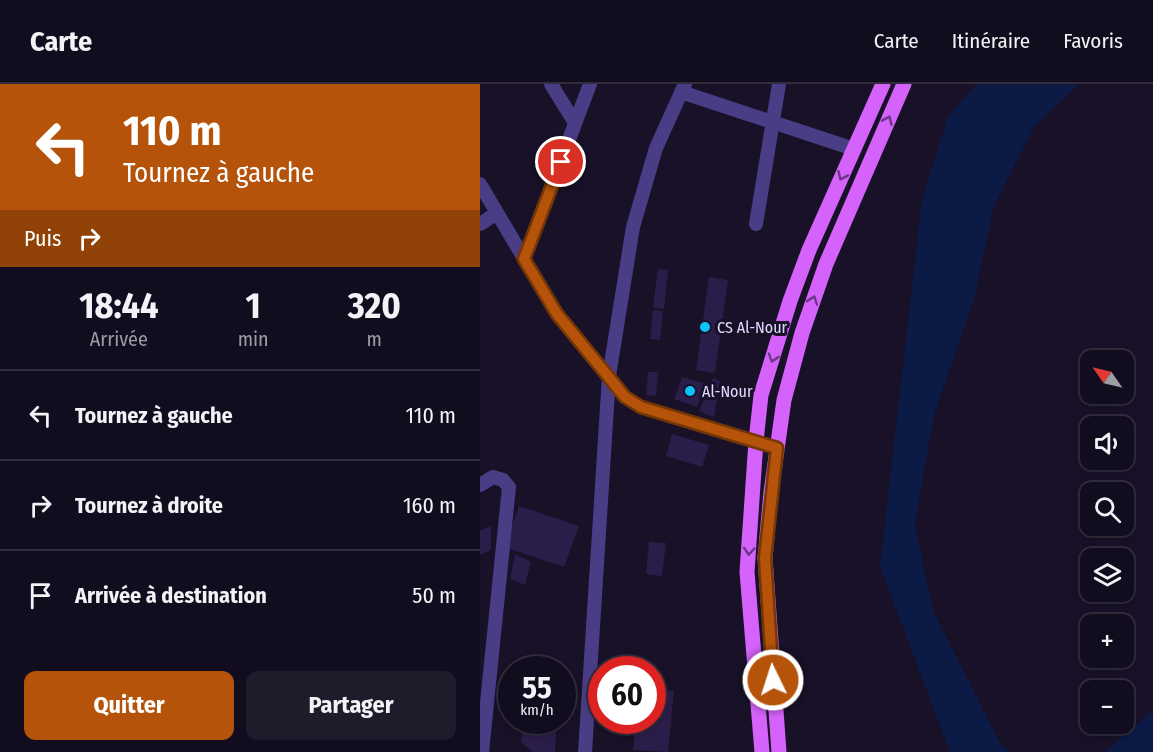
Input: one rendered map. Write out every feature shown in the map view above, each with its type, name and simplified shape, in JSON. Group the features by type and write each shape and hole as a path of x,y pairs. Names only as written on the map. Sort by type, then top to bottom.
{"main road":[{"path":"762,752 747,572 761,395 790,301 809,250 883,84"},
{"path":"778,752 765,558 784,400 802,333 826,264 904,84"}],"street":[{"path":"550,84 575,123"},
{"path":"524,259 590,84"},
{"path":"756,224 779,84"},
{"path":"585,752 609,376 633,227 656,148 683,88 854,149"},
{"path":"480,184 557,314 625,397 641,407 777,448"},
{"path":"480,224 497,213"},
{"path":"480,485 493,477 503,480 509,487 482,752"}],"water":[{"path":"977,84 1079,84 1034,127 994,206 974,299 934,415 915,524 933,611 1001,745 1010,752 950,752 880,567 922,199 948,116"},
{"path":"1153,710 1153,752 1105,752 1126,734 1134,734 1134,727"}],"building":[{"path":"658,269 668,270 664,309 653,308"},
{"path":"709,277 728,280 715,373 696,370"},
{"path":"653,310 663,311 660,340 650,339"},
{"path":"648,372 658,372 656,396 646,395"},
{"name":"Al-Nour","path":"682,377 706,384 697,407 674,399"},
{"path":"713,378 720,381 714,417 699,411"},
{"path":"672,434 709,445 702,467 666,456"},
{"path":"519,506 579,526 564,567 505,547"},
{"path":"491,526 491,550 480,555 480,531"},
{"path":"649,542 666,543 662,576 646,574"},
{"path":"515,554 531,562 525,585 510,579"},
{"path":"666,690 674,691 668,752 633,750 635,734 666,734"},
{"path":"522,734 556,734 555,752 533,752 521,742"}],"place":[{"name":"CS Al-Nour","path":"705,327"},
{"name":"Al-Nour","path":"690,391"}],"route":[{"path":"561,162 524,259 557,314 625,397 641,407 777,448 765,558 773,680"}]}
